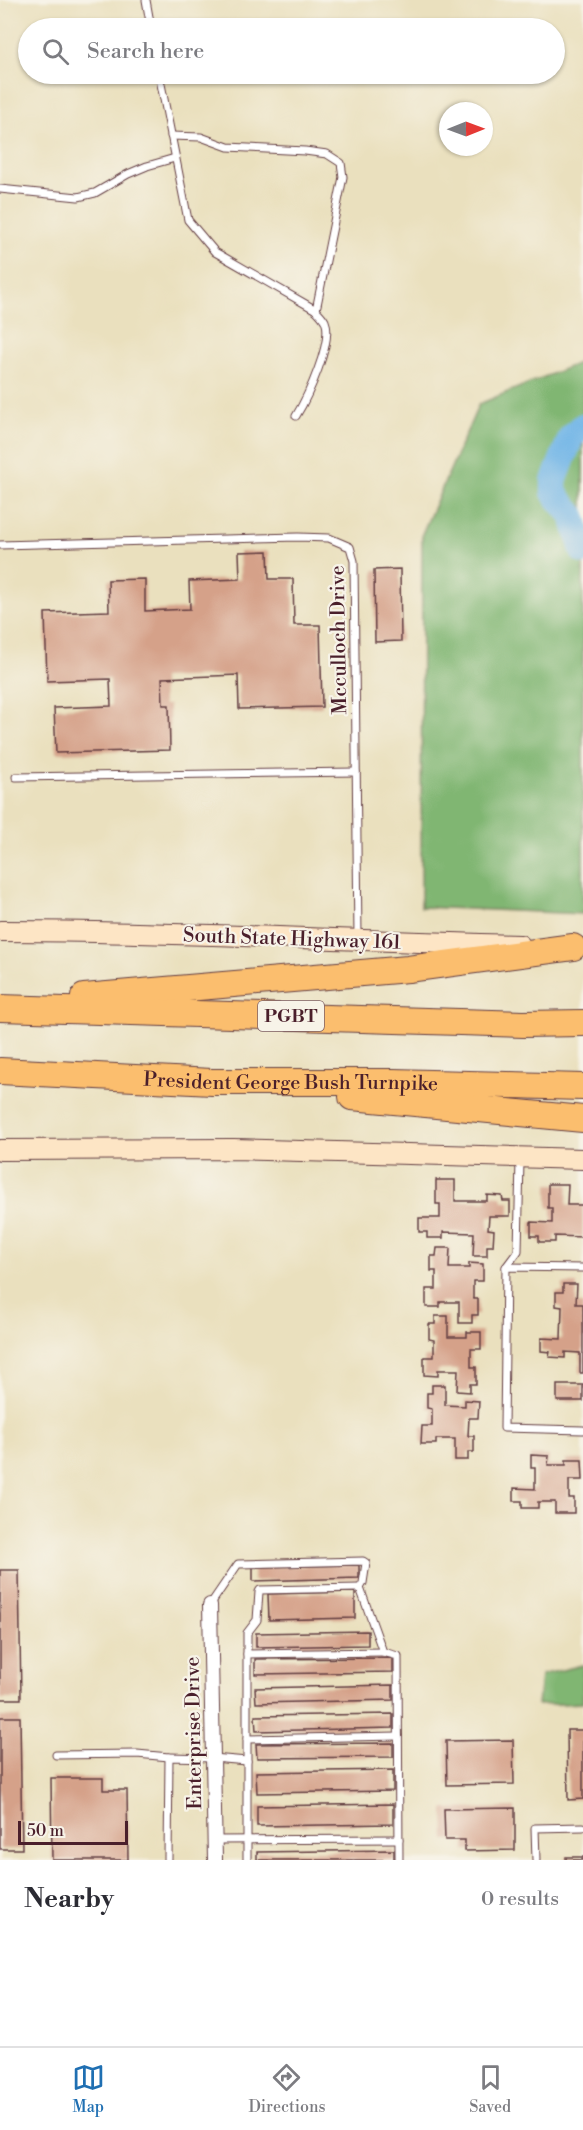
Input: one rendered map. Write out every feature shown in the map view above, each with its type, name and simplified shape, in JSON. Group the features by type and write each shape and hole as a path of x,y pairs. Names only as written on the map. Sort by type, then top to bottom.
{"highway":[{"path":"0,1007 104,994 408,969 578,947"},
{"name":"PGBT","path":"0,1007 523,1024 583,1023"},
{"name":"President George Bush Turnpike","path":"0,1071 212,1082 393,1082 583,1087"},
{"path":"212,1082 583,1119"}],"main road":[{"name":"South State Highway 161","path":"0,931 133,931 358,941 578,947"},
{"path":"0,1150 233,1149 583,1159"}],"street":[{"name":"Enterprise Drive","path":"210,1605 215,1860"}],"lane":[{"path":"146,0 149,18"},
{"path":"161,84 188,220 215,252 316,310 326,322 327,340 307,398 296,416"},
{"path":"171,136 201,137 228,147 327,154 341,164 343,177 316,310"},
{"path":"0,189 78,197 95,193 147,166 175,158"},
{"name":"Mcculloch Drive","path":"0,545 298,537 329,538 350,547 354,561 358,941"},
{"path":"16,777 356,771"},
{"path":"520,1156 518,1251 506,1267 504,1428 583,1430"},
{"path":"506,1267 583,1268"},
{"path":"210,1605 238,1564 363,1561 366,1567 360,1588 383,1652"},
{"path":"248,1860 247,1633 257,1620 258,1592 260,1590 360,1588"},
{"path":"247,1654 383,1652 398,1656 399,1860"},
{"path":"247,1739 398,1737"},
{"path":"56,1755 137,1754 247,1761"},
{"path":"168,1860 169,1757"},
{"path":"536,1860 535,1828 583,1827"},
{"path":"215,1840 399,1839"}],"green space":[{"path":"583,361 583,914 421,907 422,534 479,404"},
{"path":"583,1665 583,1703 538,1705 541,1675"}],"building":[{"path":"268,551 269,579 293,579 294,625 320,625 322,707 239,709 238,675 162,678 163,705 169,705 170,750 56,753 54,708 111,706 110,679 47,681 45,613 109,611 108,580 145,579 145,611 190,609 189,581 240,579 239,552"},
{"path":"400,569 401,641 375,642 374,570"},
{"path":"436,1180 455,1180 455,1201 487,1201 487,1195 502,1196 503,1201 510,1201 510,1216 489,1216 488,1229 494,1230 493,1246 487,1246 487,1256 473,1256 474,1233 443,1232 443,1238 427,1238 427,1232 419,1232 419,1218 440,1218 440,1204 436,1204"},
{"path":"548,1184 568,1184 567,1205 583,1205 583,1237 555,1236 555,1242 539,1242 539,1236 531,1236 531,1222 552,1223 552,1208 548,1208"},
{"path":"437,1248 450,1248 449,1268 469,1268 469,1263 483,1264 483,1281 473,1281 473,1299 478,1299 478,1315 472,1315 472,1323 459,1323 459,1302 440,1302 440,1307 426,1307 426,1289 436,1289 436,1271 431,1271 431,1256 436,1256"},
{"path":"563,1284 577,1284 576,1304 583,1304 583,1373 580,1373 580,1353 565,1352 565,1358 549,1357 550,1352 541,1351 541,1338 561,1339 562,1307 556,1306 556,1292 563,1292"},
{"path":"435,1316 448,1316 448,1337 467,1337 467,1332 481,1332 481,1349 471,1349 471,1367 476,1367 476,1384 470,1384 470,1392 457,1391 458,1370 438,1370 438,1376 424,1375 424,1357 434,1357 434,1340 429,1339 429,1324 435,1324"},
{"path":"432,1385 445,1385 445,1405 465,1406 465,1400 479,1401 478,1418 469,1418 468,1436 474,1436 474,1452 468,1452 468,1460 455,1460 455,1439 436,1439 436,1444 421,1444 422,1426 432,1426 432,1409 427,1408 427,1393 432,1393"},
{"path":"557,1385 583,1385 583,1401 557,1401"},
{"path":"531,1455 549,1456 548,1465 566,1465 566,1460 582,1460 583,1480 569,1480 569,1498 574,1498 574,1513 555,1513 555,1502 538,1502 538,1508 522,1508 522,1501 514,1501 514,1488 535,1489 535,1468 531,1468"},
{"path":"359,1565 359,1578 253,1581 253,1567"},
{"path":"0,1570 19,1570 21,1699 0,1699"},
{"path":"355,1592 355,1618 269,1620 268,1594"},
{"path":"368,1631 368,1645 256,1647 256,1633"},
{"path":"393,1658 393,1672 255,1674 255,1659"},
{"path":"393,1685 393,1700 256,1703 255,1688"},
{"path":"393,1714 393,1728 256,1731 255,1716"},
{"path":"0,1717 20,1717 22,1849 0,1849"},
{"path":"567,1730 583,1730 583,1799 568,1800"},
{"path":"513,1740 514,1784 447,1785 446,1741"},
{"path":"393,1743 393,1757 257,1758 256,1744"},
{"path":"393,1770 393,1791 257,1793 256,1772"},
{"path":"51,1778 103,1778 103,1790 127,1790 128,1860 52,1860"},
{"path":"393,1804 393,1824 257,1826 257,1806"},
{"path":"515,1808 515,1850 465,1851 465,1840 445,1840 444,1809"},
{"path":"394,1850 394,1860 257,1860 257,1852"},
{"path":"566,1857 583,1857 583,1860 566,1860"}],"waterway":[{"path":"583,426 571,437 554,481 554,493 573,516 583,551"}]}
